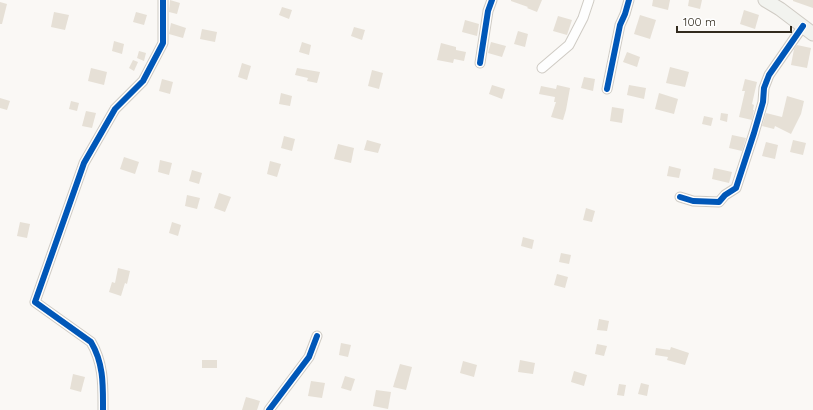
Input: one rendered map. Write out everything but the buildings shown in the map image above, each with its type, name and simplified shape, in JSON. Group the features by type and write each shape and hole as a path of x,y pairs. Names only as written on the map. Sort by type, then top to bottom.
{"main road":[{"path":"765,0 780,9 808,30"}],"street":[{"path":"103,410 103,376 97,352 91,342 35,302 84,163 115,108 143,81 162,43 163,0"},
{"path":"480,63 488,11 492,0"},
{"path":"542,68 569,45 583,18 589,0"},
{"path":"607,89 620,25 626,14 629,0"},
{"path":"680,196 693,201 719,202 725,194 736,188 754,133 763,102 764,88 769,75 808,30"},
{"path":"269,410 309,357 317,336"}],"cycle path":[{"path":"103,410 103,384 101,367 91,342 35,302 84,163 115,109 143,81 163,43 163,0"},
{"path":"480,63 488,11 492,0"},
{"path":"607,89 620,25 629,0"},
{"path":"680,197 693,201 719,202 725,195 736,188 754,133 763,102 764,88 769,75 803,26"},
{"path":"269,410 309,357 317,336"}]}
